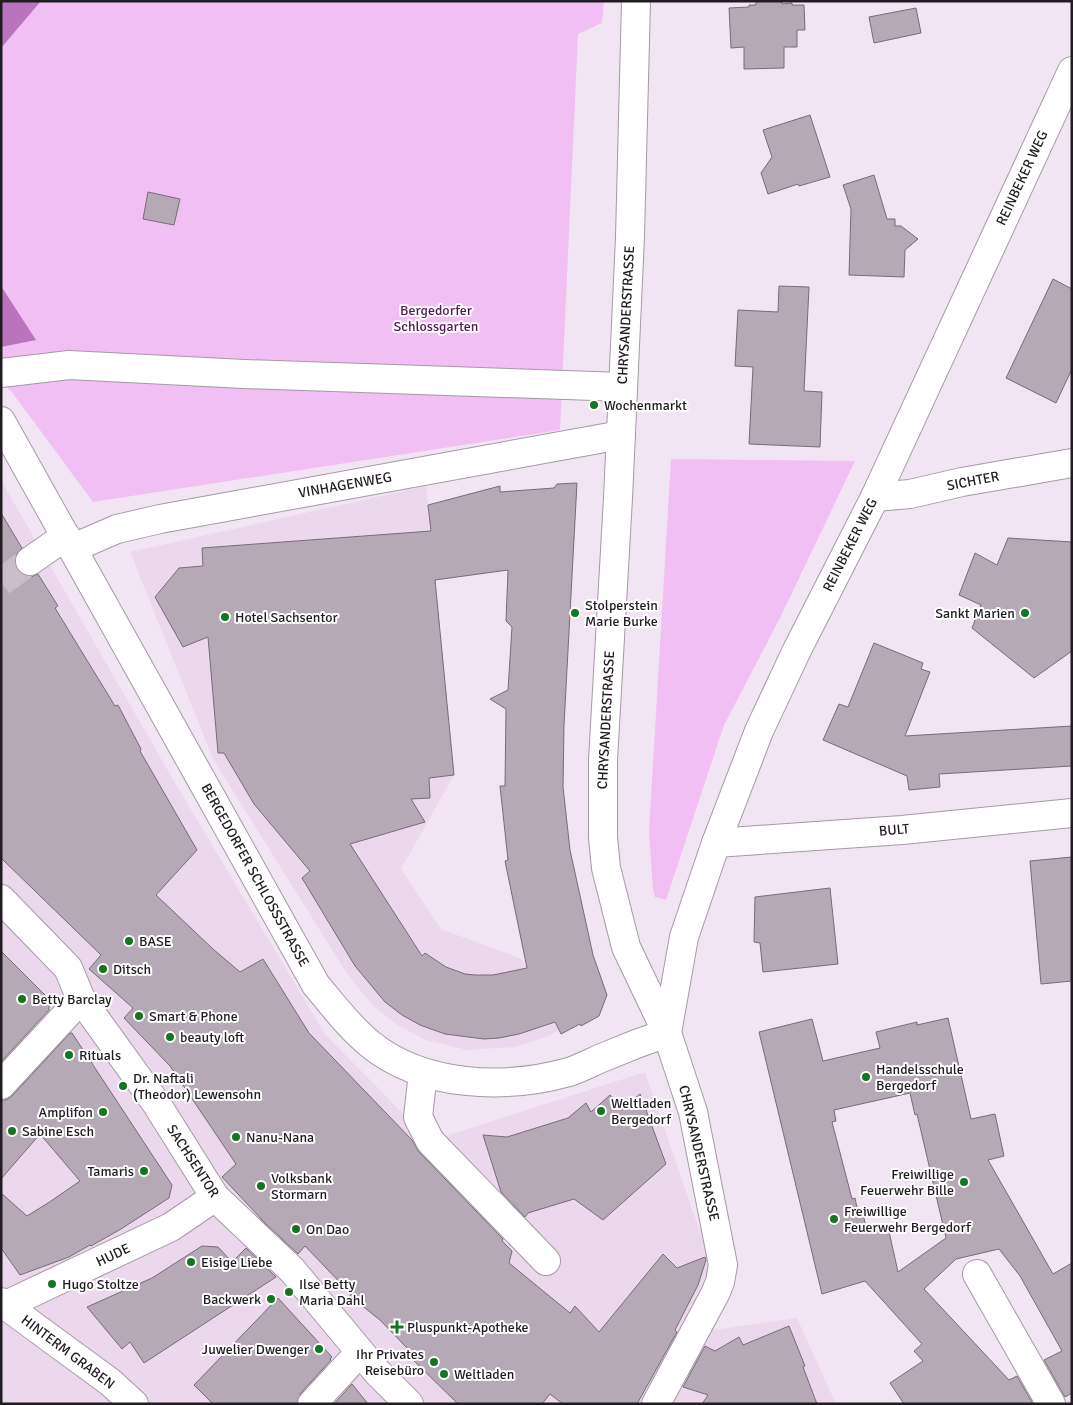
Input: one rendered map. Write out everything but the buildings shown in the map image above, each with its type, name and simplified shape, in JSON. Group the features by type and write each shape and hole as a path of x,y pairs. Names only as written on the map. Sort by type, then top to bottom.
{"street":[{"name":"CHRYSANDERSTRASSE","path":"636,1 630,237 603,760 603,837 606,868 626,947 667,1033 693,1112 724,1265 715,1294 656,1404"},
{"name":"REINBEKER WEG","path":"667,1033 684,938 716,843 759,731 797,650 875,497 1072,71"},
{"path":"1,373 69,365 244,374 623,387"},
{"name":"BERGEDORFER SCHLOSSSTRASSE","path":"1,421 316,985 357,1033 395,1061 424,1073 474,1081 538,1078 570,1071 667,1033"},
{"name":"VINHAGENWEG","path":"30,561 70,542 160,519 621,435"},
{"name":"SICHTER","path":"875,497 910,494 962,482 1072,463"},
{"name":"BULT","path":"716,843 902,830 1072,813"},
{"name":"SACHSENTOR","path":"1,899 68,968 81,998 156,1102 215,1197 292,1270 376,1372 409,1404"},
{"path":"1,1085 81,998"},
{"path":"424,1073 418,1117 430,1141 546,1261"},
{"name":"HUDE","path":"4,1304 171,1227 215,1197"},
{"path":"978,1274 1051,1404"},
{"name":"HINTERM GRABEN","path":"4,1304 110,1382 134,1404"},
{"path":"312,1404 360,1352"}],"shaded area":[{"path":"1,1 41,1 1,48"},
{"path":"1,286 36,340 1,347"},
{"path":"1,480 171,776 325,1034 430,1141 645,1072 711,1264 714,1330 797,1318 836,1404 1,1404"},
{"path":"426,486 454,775 401,869 441,929 522,959 559,1030 546,1037 514,1047 467,1050 426,1040 399,1026 372,1005 346,972 213,759 130,552"}],"green space":[{"name":"Bergedorfer Schlossgarten","path":"1,1 604,1 602,23 578,34 560,430 93,502 11,391 1,383"},
{"path":"671,459 855,461 780,618 724,725 666,900 655,897 653,890 649,831"}],"tunnel":[{"path":"1,582 30,561"}],"place":[{"name":"Wochenmarkt","path":"594,405"},
{"name":"Stolperstein Marie Burke","path":"575,613"},
{"name":"Sankt Marien","path":"1025,613"},
{"name":"Hotel Sachsentor","path":"225,617"},
{"name":"BASE","path":"129,941"},
{"name":"Ditsch","path":"103,969"},
{"name":"Betty Barclay","path":"22,999"},
{"name":"Smart & Phone","path":"139,1016"},
{"name":"beauty loft","path":"170,1037"},
{"name":"Rituals","path":"69,1055"},
{"name":"Handelsschule Bergedorf","path":"866,1077"},
{"name":"Dr. Naftali (Theodor) Lewensohn","path":"123,1086"},
{"name":"Weltladen Bergedorf","path":"601,1111"},
{"name":"Amplifon","path":"103,1112"},
{"name":"Sabine Esch","path":"12,1131"},
{"name":"Nanu-Nana","path":"236,1137"},
{"name":"Tamaris","path":"144,1171"},
{"name":"Freiwillige Feuerwehr Bille","path":"964,1182"},
{"name":"Volksbank Stormarn","path":"261,1186"},
{"name":"Freiwillige Feuerwehr Bergedorf","path":"834,1219"},
{"name":"On Dao","path":"296,1229"},
{"name":"Eisige Liebe","path":"191,1262"},
{"name":"Hugo Stoltze","path":"52,1284"},
{"name":"Ilse Betty Maria Dahl","path":"289,1292"},
{"name":"Backwerk","path":"271,1299"},
{"name":"Pluspunkt-Apotheke","path":"397,1327"},
{"name":"Juwelier Dwenger","path":"319,1349"},
{"name":"Ihr Privates Reisebüro","path":"434,1362"},
{"name":"Weltladen","path":"444,1374"}]}
